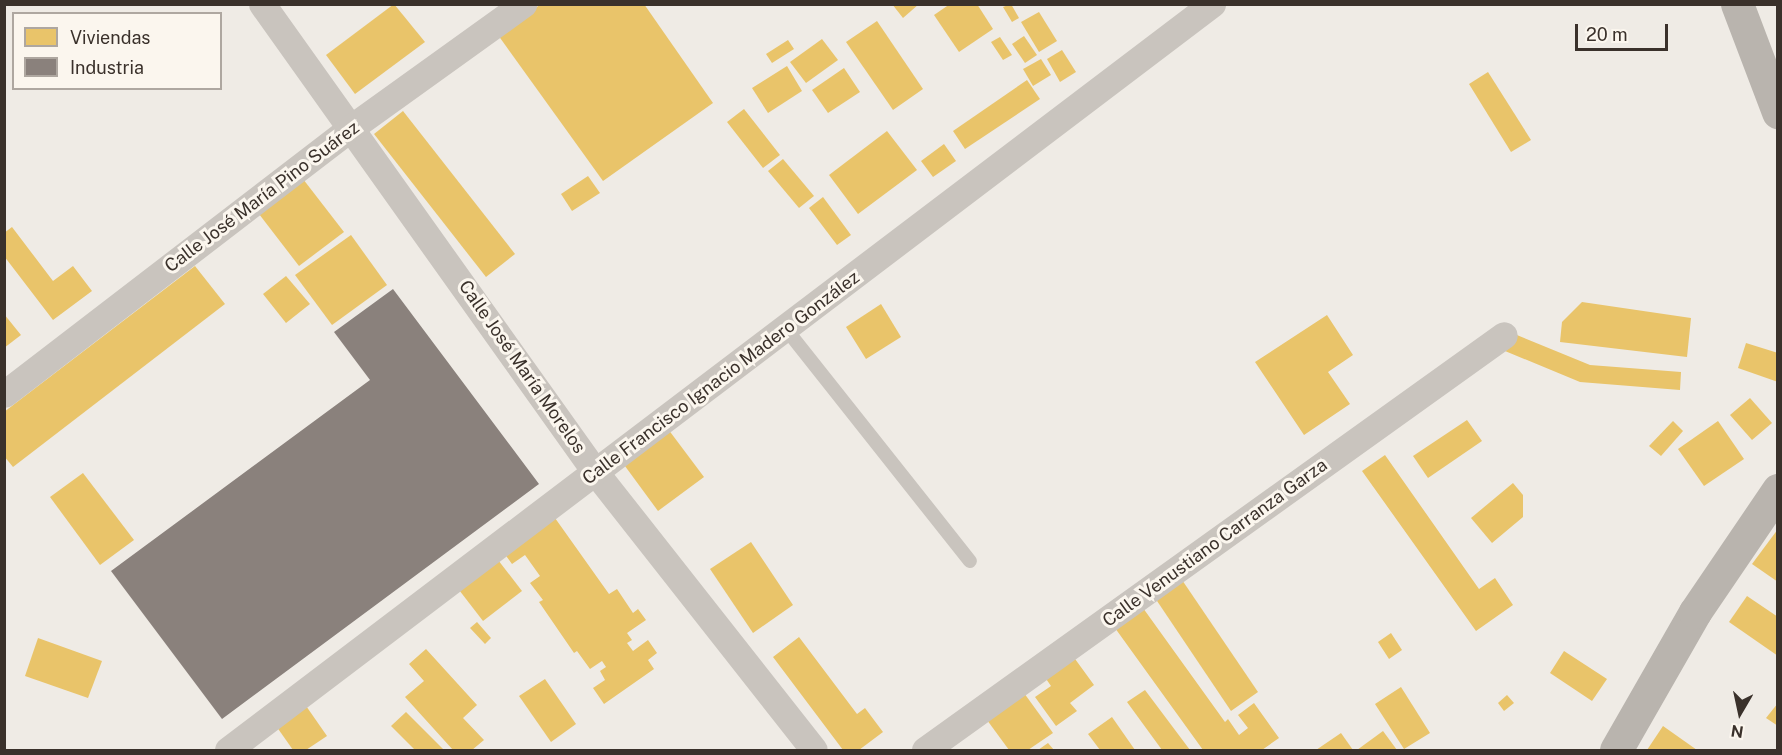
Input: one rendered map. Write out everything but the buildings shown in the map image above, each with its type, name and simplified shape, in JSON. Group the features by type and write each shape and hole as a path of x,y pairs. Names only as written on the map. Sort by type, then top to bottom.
{"street":[{"name":"Calle José María Morelos","path":"261,4 352,128 596,473 814,750"},
{"name":"Calle José María Pino Suárez","path":"4,394 352,128 523,4"},
{"name":"Calle Francisco Ignacio Madero González","path":"228,750 1212,4"},
{"path":"1737,4 1778,112"},
{"name":"Calle Venustiano Carranza Garza","path":"925,750 1504,335"},
{"path":"1616,750 1695,612 1778,490"}],"lane":[{"path":"786,329 970,561"}]}
